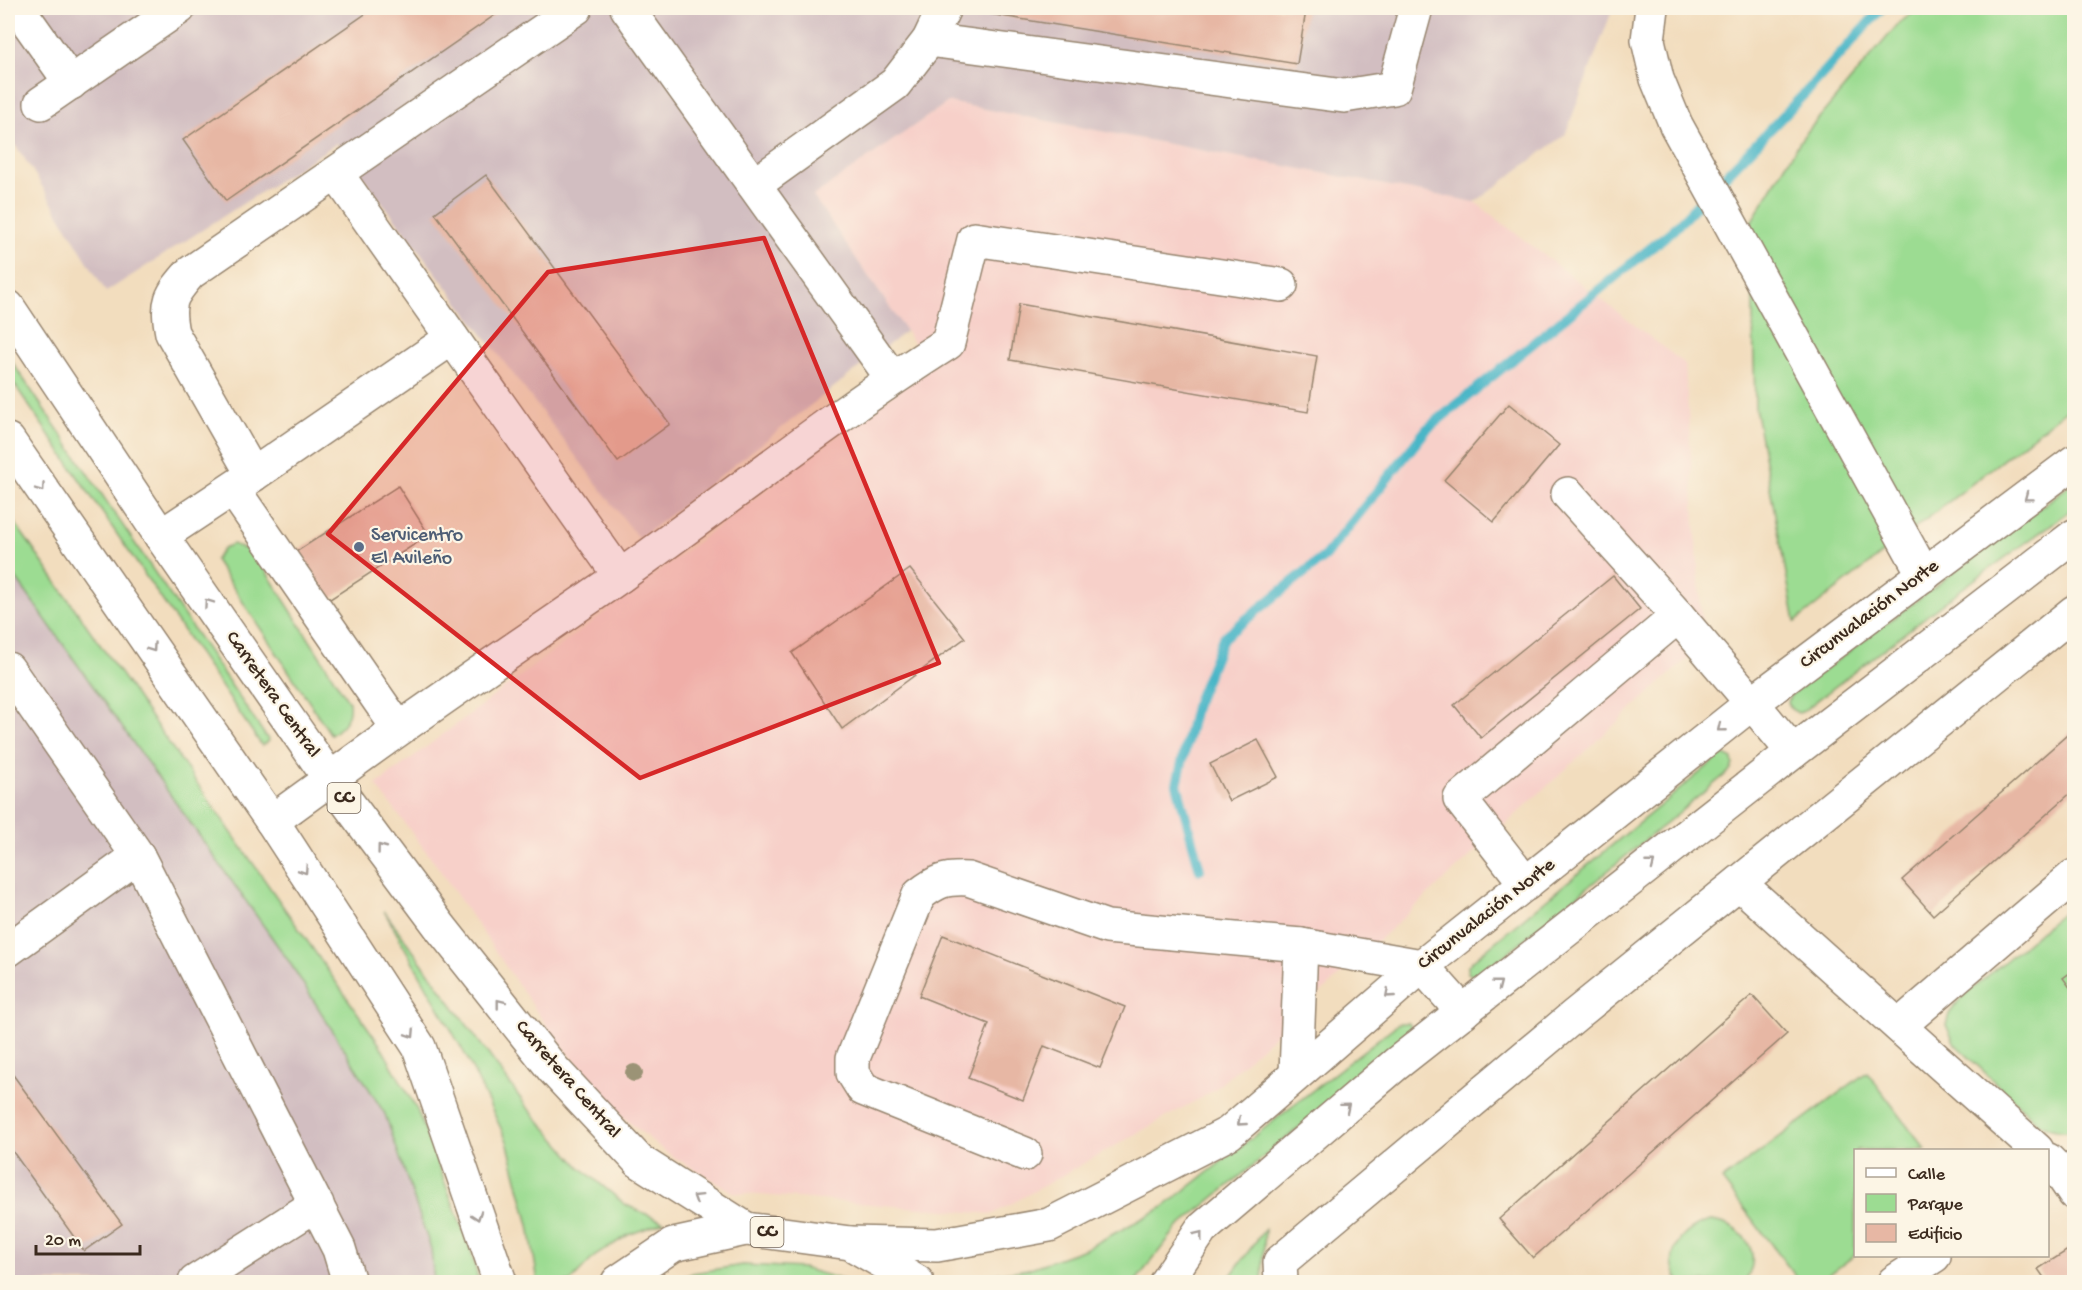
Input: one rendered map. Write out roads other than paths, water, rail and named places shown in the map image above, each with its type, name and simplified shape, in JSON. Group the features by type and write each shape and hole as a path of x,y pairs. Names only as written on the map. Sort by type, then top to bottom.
{"main road":[{"path":"18,8 71,83"},
{"path":"41,103 179,8"},
{"path":"398,728 243,482 172,333 168,312 174,292 190,273 576,8"},
{"path":"627,8 892,378"},
{"path":"754,185 895,84 929,40 944,8"},
{"path":"929,40 1344,96 1394,88 1416,8"},
{"path":"1652,8 1648,40 1657,79 1676,125 1924,575"},
{"path":"336,173 620,576"},
{"path":"272,821 398,728 620,576 892,378 948,343 974,239 1281,285"},
{"name":"Carretera Central","path":"8,308 161,536 330,779 441,928 553,1069 639,1161 746,1229"},
{"path":"161,536 452,338"},
{"path":"8,440 272,821 420,1047 500,1282"},
{"name":"Circunvalación Norte","path":"850,1244 938,1245 1049,1224 1229,1133 1422,966 1752,703 2074,462"},
{"path":"1568,494 1678,616 1793,752"},
{"path":"1166,1282 1201,1230 1396,1064 1793,752 2074,536"},
{"path":"1281,1282 1280,1262 1574,1016 2074,612"},
{"path":"1526,884 1460,799 1678,616"},
{"path":"8,669 138,856 339,1249 350,1282"},
{"path":"8,950 138,856"},
{"path":"1899,1026 2074,876"},
{"path":"1025,1154 863,1089 853,1073 853,1058 919,895 936,882 951,878 968,879 1107,927 1301,945 1422,966 1462,1012"},
{"path":"1739,883 2035,1149"},
{"path":"1296,1074 1301,945"},
{"path":"195,1282 316,1204"},
{"name":"Carretera Central","path":"618,1282 673,1245 746,1229 850,1244 917,1282"},
{"path":"1894,1282 1932,1257"}],"waterway":[{"path":"1200,870 1177,784 1195,707 1223,638 1325,556 1427,429 1673,230 1809,89 1882,8"}],"place":[{"name":"Servicentro El Avileño","path":"359,547"}]}
